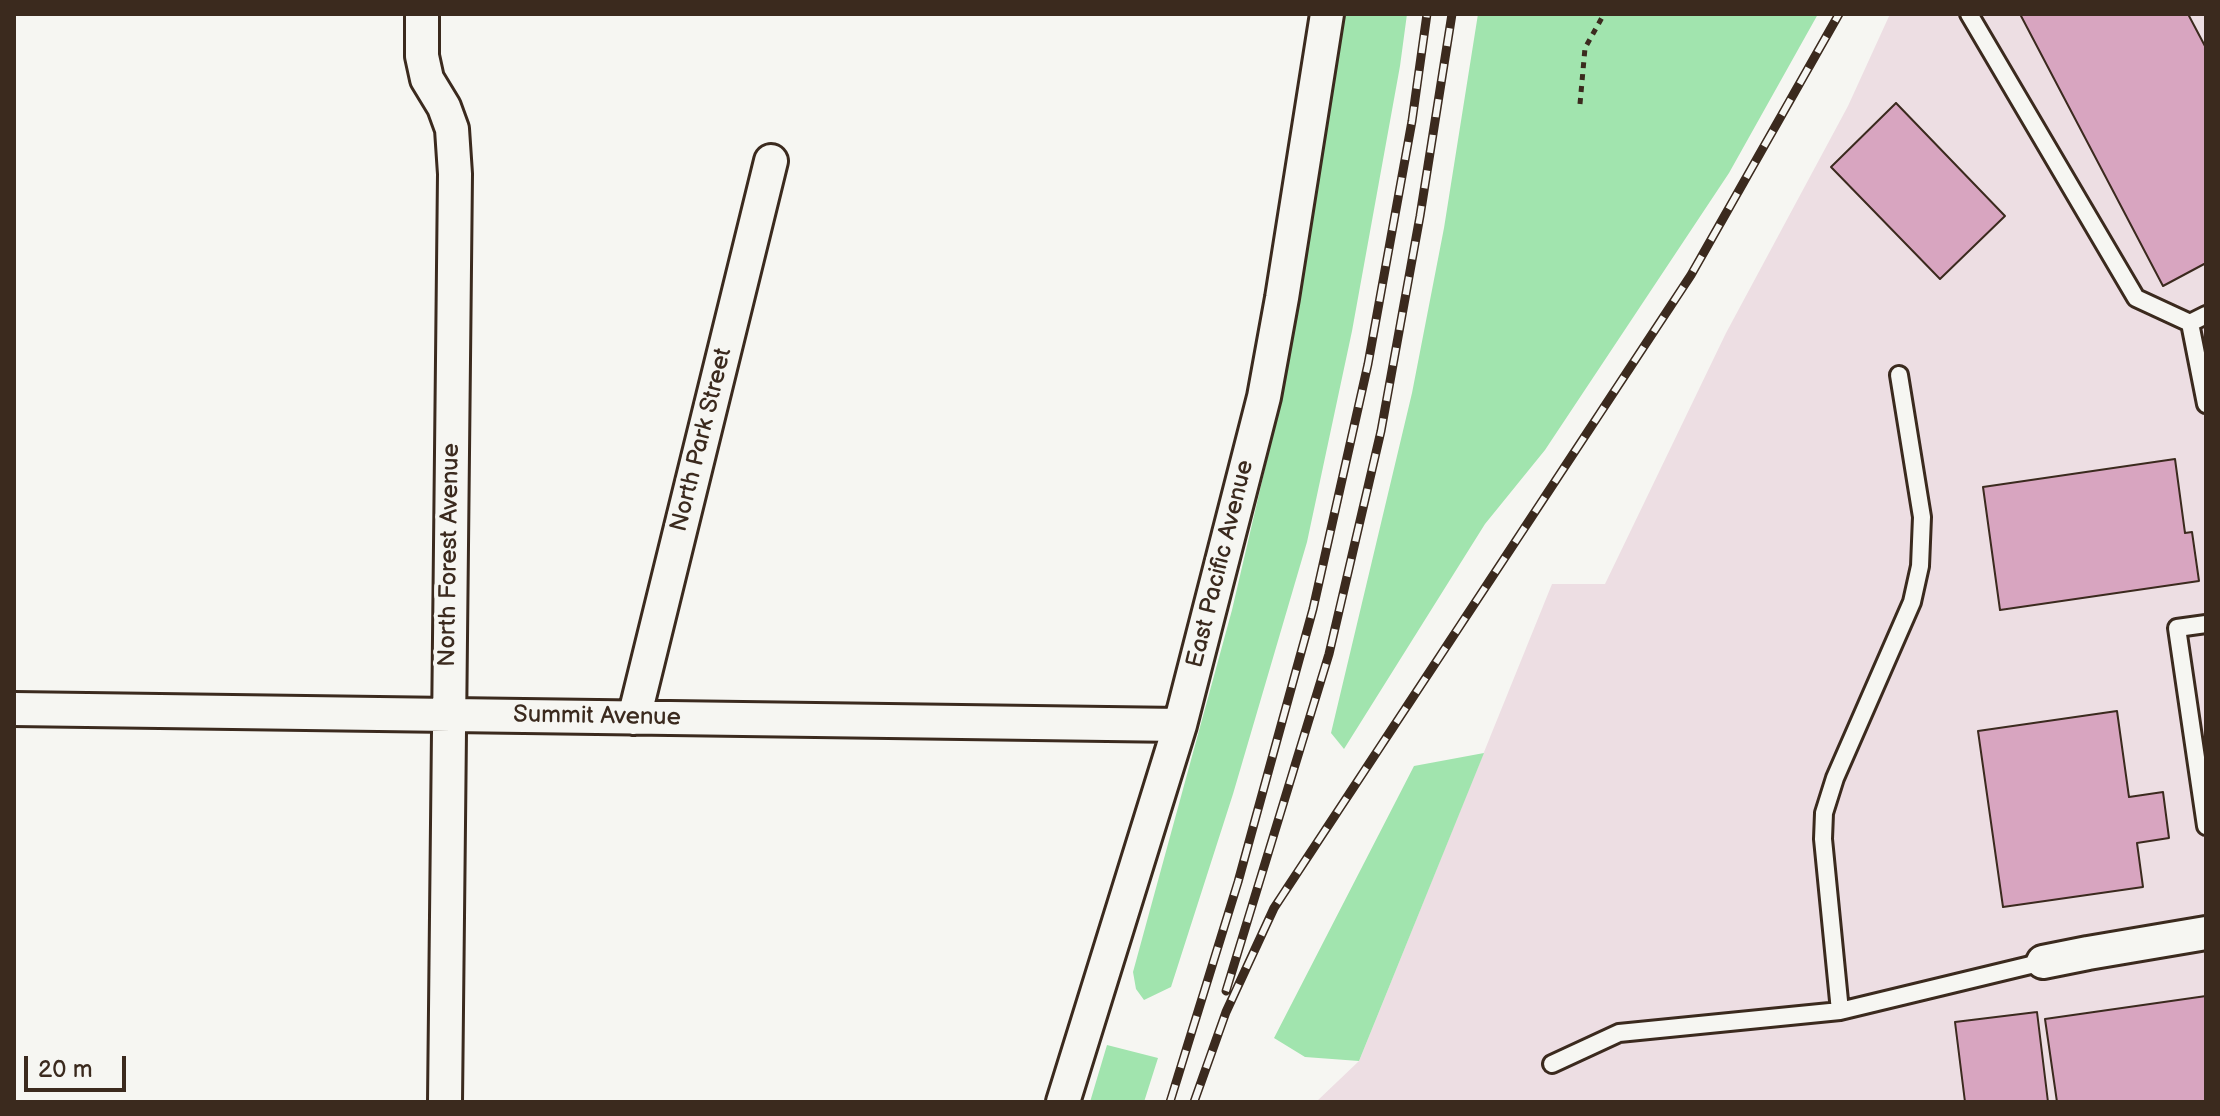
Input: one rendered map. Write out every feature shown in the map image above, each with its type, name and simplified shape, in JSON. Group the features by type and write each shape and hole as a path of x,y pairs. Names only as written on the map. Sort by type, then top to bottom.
{"street":[{"name":"North Forest Avenue","path":"422,14 422,56 427,79 444,107 452,129 454,149 445,1102"},
{"name":"East Pacific Avenue","path":"1063,1102 1180,725 1264,397 1327,14"},
{"name":"North Park Street","path":"634,718 771,161"},
{"name":"Summit Avenue","path":"14,709 1180,725"},
{"path":"2043,962 2206,933"}],"lane":[{"path":"1969,14 2136,298 2190,323"},
{"path":"2190,323 2206,315"},
{"path":"2190,323 2206,404"},
{"path":"1840,1011 1823,839 1824,813 1835,778 1912,602 1920,566 1922,517 1899,375"},
{"path":"2206,624 2177,628 2206,826"},
{"path":"1552,1064 1619,1033 1840,1011 2043,962"}],"path":[{"path":"1580,104 1585,48 1604,14"}],"shaded area":[{"path":"1890,14 2206,14 2206,1102 1316,1102 1359,1061 1552,584 1605,584 1726,333 1848,106"}],"green space":[{"path":"1343,14 1407,14 1352,331 1307,542 1233,794 1171,987 1144,1000 1136,989 1133,972 1232,610 1277,417"},
{"path":"1478,14 1818,14 1729,173 1545,450 1485,524 1344,749 1331,733 1412,393 1444,228"},
{"path":"1484,753 1359,1061 1305,1057 1274,1038 1414,766"},
{"path":"1107,1045 1158,1058 1144,1102 1090,1102"}],"building":[{"path":"2020,14 2188,14 2206,48 2206,263 2163,286"},
{"path":"1896,103 2005,216 1940,279 1831,167"},
{"path":"2175,459 2185,533 2192,532 2199,581 2000,610 1983,487"},
{"path":"2117,711 2129,797 2163,792 2169,838 2137,843 2143,887 2003,907 1978,731"},
{"path":"2206,996 2206,1102 2057,1102 2045,1019"},
{"path":"2037,1012 2048,1102 1965,1102 1955,1022"}],"railway":[{"path":"1170,1102 1238,882 1313,609 1368,364 1412,121 1427,14"},
{"path":"1226,991 1329,654 1381,431 1452,14"},
{"path":"1194,1102 1226,1012 1274,908 1691,275 1839,14"}]}
